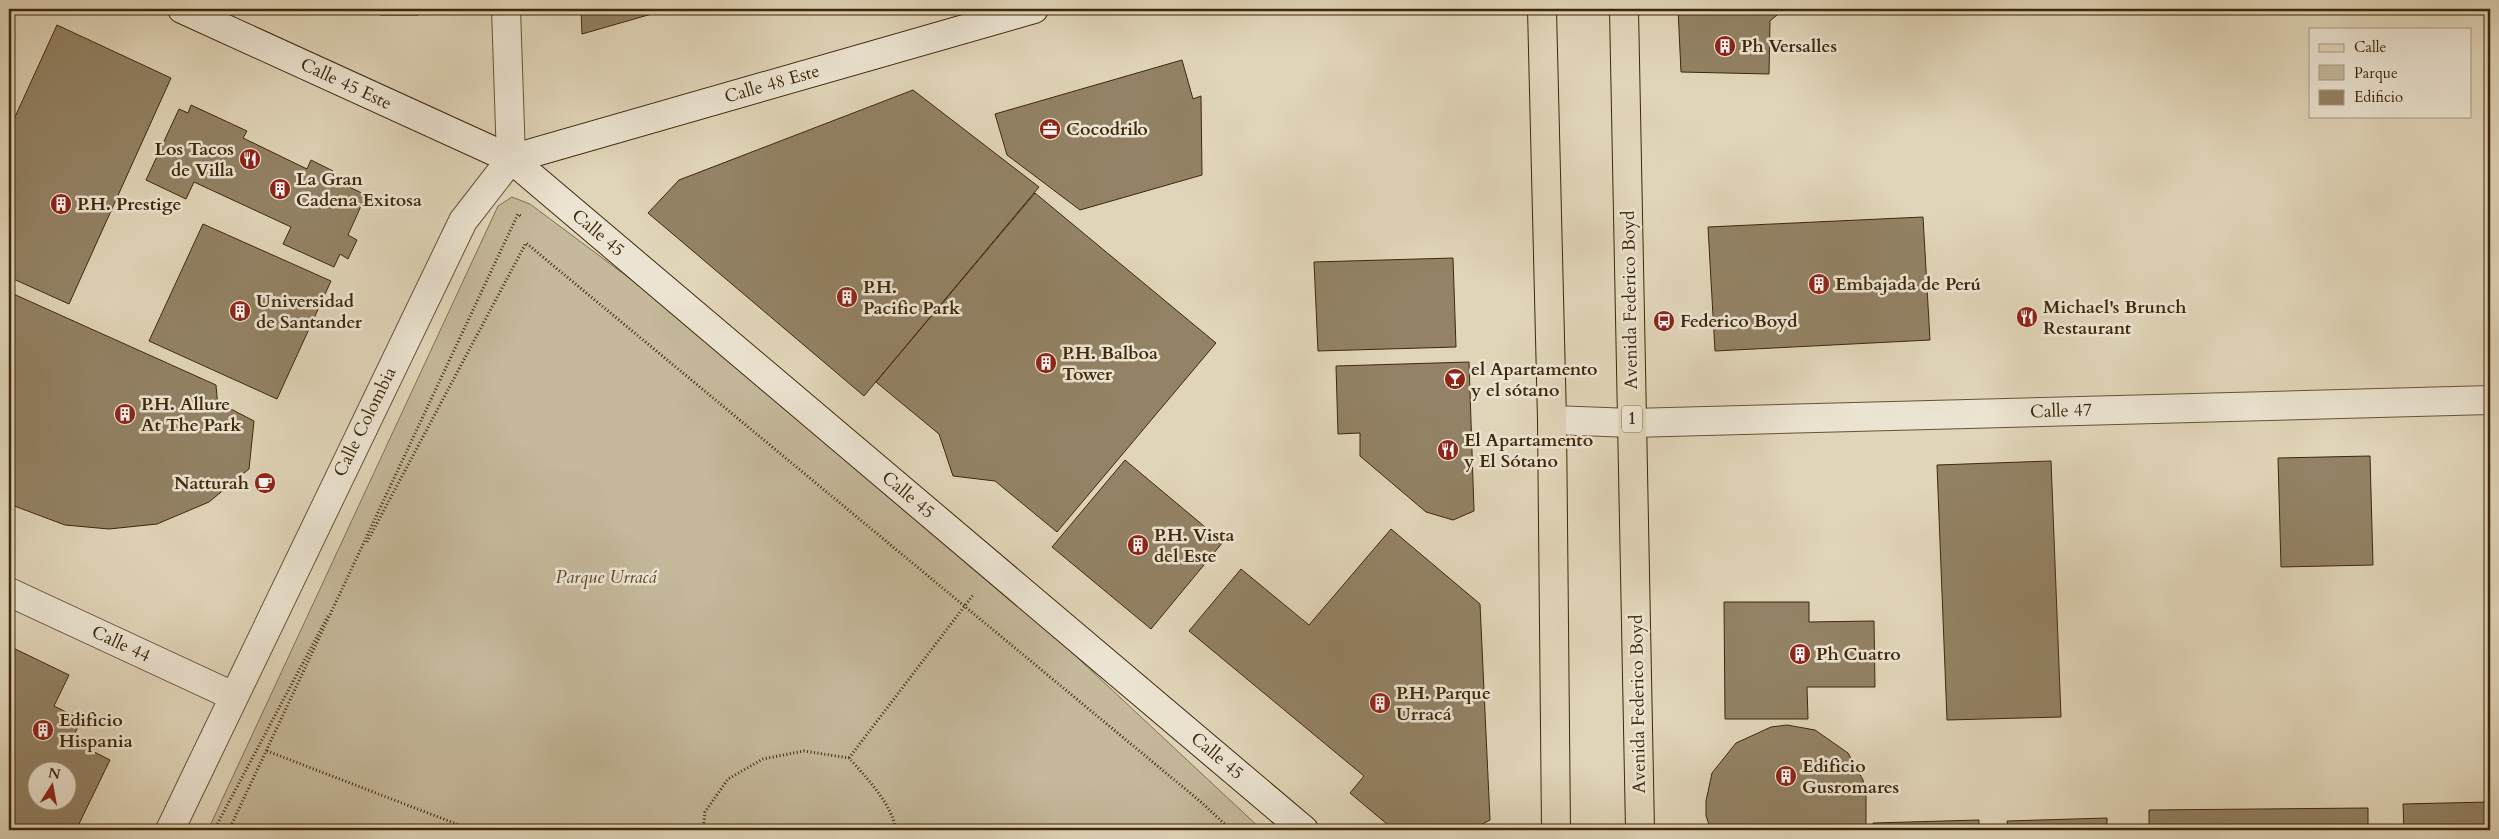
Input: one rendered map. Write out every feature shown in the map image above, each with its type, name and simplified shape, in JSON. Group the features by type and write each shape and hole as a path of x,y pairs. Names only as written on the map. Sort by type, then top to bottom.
{"main road":[{"path":"1542,9 1552,420 1556,830"},
{"name":"Avenida Federico Boyd","path":"1624,9 1640,830"}],"street":[{"name":"Calle 45 Este","path":"182,9 510,159"},
{"path":"506,9 510,159"},
{"name":"Calle 48 Este","path":"510,159 1034,9"},
{"name":"Calle Colombia","path":"170,830 463,221 510,159"},
{"name":"Calle 45","path":"510,159 1304,830"},
{"name":"Calle 47","path":"1552,420 1632,423 2490,400"},
{"name":"Calle 44","path":"9,592 233,696"}],"path":[{"path":"228,830 267,751 518,214 526,221"},
{"path":"214,830 526,243 1201,802 1231,830"},
{"path":"849,758 974,593 982,599"},
{"path":"267,751 472,830"},
{"path":"703,830 705,812 728,779 763,759 804,751 849,758 878,792 895,824 895,830"}],"green space":[{"name":"Parque Urracá","path":"512,197 530,204 836,432 1262,830 208,830 498,206"}],"building":[{"path":"380,9 418,9 418,15 380,15"},
{"path":"581,9 669,9 582,34"},
{"name":"Ph Versalles","path":"1678,9 1784,9 1770,21 1769,74 1681,72"},
{"name":"P.H. Prestige","path":"57,25 171,78 69,304 9,277 9,130"},
{"path":"1182,60 1193,99 1201,96 1202,175 1080,210 1007,155 995,114"},
{"name":"P.H. Pacific Park","path":"913,90 1039,187 864,396 648,213 679,180"},
{"name":"La Gran Cadena Exitosa","path":"191,105 247,131 243,138 307,169 311,160 333,171 330,178 366,195 348,235 357,240 348,259 340,254 334,267 283,244 291,227 194,182 186,199 146,180 179,109 188,113"},
{"name":"P.H. Balboa Tower","path":"1035,193 1216,343 1057,532 995,481 953,476 939,434 876,382"},
{"name":"Embajada de Perú","path":"1923,217 1930,340 1715,351 1708,227"},
{"name":"Universidad de Santander","path":"203,224 331,281 277,399 149,341"},
{"path":"2488,254 2490,254 2490,353 2489,353"},
{"path":"1453,258 1456,347 1318,351 1314,262"},
{"name":"P.H. Allure At The Park","path":"9,292 216,385 218,408 227,407 254,421 249,469 209,502 157,524 109,529 65,525 9,504"},
{"path":"1469,362 1474,511 1453,520 1426,512 1360,456 1360,433 1338,434 1336,366"},
{"path":"2370,456 2373,565 2281,567 2278,458"},
{"name":"P.H. Vista del Este","path":"1125,460 1223,542 1151,629 1052,547"},
{"path":"2051,461 2061,717 1947,720 1937,465"},
{"name":"P.H. Parque Urracá","path":"1391,529 1480,604 1490,820 1471,830 1394,830 1350,793 1364,776 1189,631 1241,569 1309,625"},
{"name":"Ph Cuatro","path":"1724,602 1809,602 1809,622 1874,621 1875,687 1807,687 1808,719 1725,719"},
{"name":"Edificio Hispania","path":"9,646 69,675 54,706 82,720 71,740 110,760 76,830 9,830 9,769 11,764 9,762"},
{"name":"Edificio Gusromares","path":"1787,725 1815,730 1848,753 1863,780 1866,795 1866,823 1862,830 1711,830 1706,816 1706,801 1712,773 1736,743 1771,727"},
{"path":"2490,802 2490,830 2404,830 2403,804"},
{"path":"2368,808 2368,830 2149,830 2149,810"},
{"path":"2107,818 2107,830 2008,830 2007,821"},
{"path":"1979,820 1979,830 1873,830 1873,823"}],"place":[{"name":"Ph Versalles","path":"1725,46"},
{"name":"Cocodrilo","path":"1050,129"},
{"name":"Los Tacos de Villa","path":"250,159"},
{"name":"La Gran Cadena Exitosa","path":"280,189"},
{"name":"P.H. Prestige","path":"61,204"},
{"name":"Embajada de Perú","path":"1819,284"},
{"name":"P.H. Pacific Park","path":"847,297"},
{"name":"Universidad de Santander","path":"240,311"},
{"name":"Michael's Brunch Restaurant","path":"2027,317"},
{"name":"Federico Boyd","path":"1664,321"},
{"name":"P.H. Balboa Tower","path":"1046,363"},
{"name":"el Apartamento y el sótano","path":"1455,379"},
{"name":"P.H. Allure At The Park","path":"125,414"},
{"name":"El Apartamento y El Sótano","path":"1448,450"},
{"name":"Natturah","path":"265,483"},
{"name":"P.H. Vista del Este","path":"1138,545"},
{"name":"Ph Cuatro","path":"1800,654"},
{"name":"P.H. Parque Urracá","path":"1380,703"},
{"name":"Edificio Hispania","path":"43,730"},
{"name":"Edificio Gusromares","path":"1786,776"}]}
